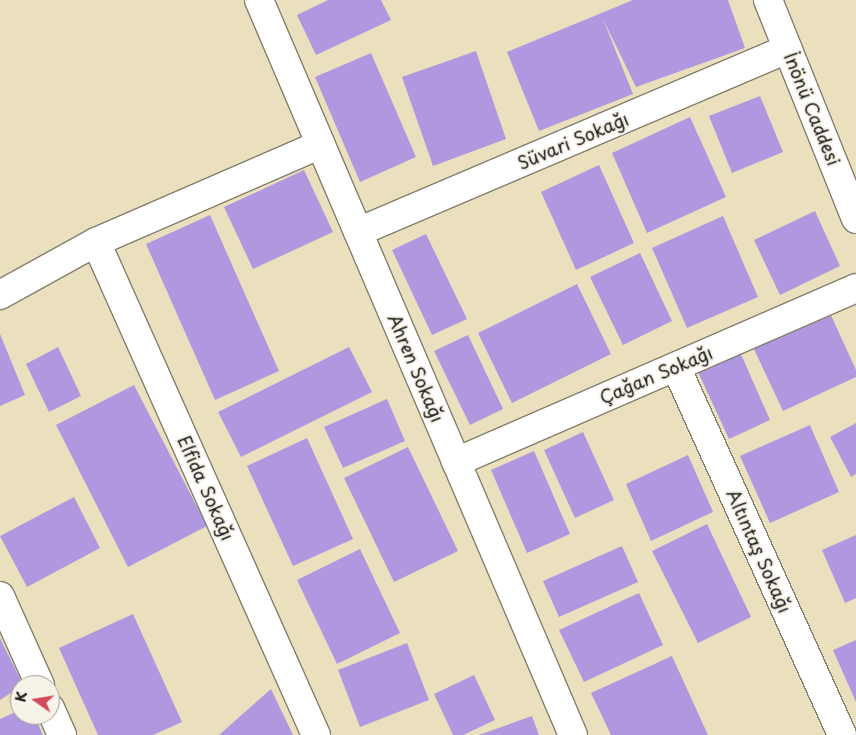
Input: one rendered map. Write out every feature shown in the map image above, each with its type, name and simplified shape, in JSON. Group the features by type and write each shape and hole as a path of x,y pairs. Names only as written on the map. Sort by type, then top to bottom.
{"street":[{"name":"Ahren Sokağı","path":"259,0 573,735"},
{"name":"İnönü Caddesi","path":"768,0 856,219"},
{"name":"Süvari Sokağı","path":"358,232 788,49"},
{"path":"0,295 96,242 321,144"},
{"name":"Elfida Sokağı","path":"96,242 316,735"},
{"name":"Çağan Sokağı","path":"456,462 856,288"},
{"name":"Altıntaş Sokağı","path":"676,367 842,735"},
{"path":"0,596 36,675"}],"building":[{"path":"328,0 381,0 391,20 316,55 297,15"},
{"path":"633,0 728,0 745,48 636,87 603,19 633,94 539,131 507,52"},
{"path":"476,51 506,139 433,166 402,77"},
{"path":"371,53 416,157 360,182 315,77"},
{"path":"760,96 783,152 732,173 709,116"},
{"path":"690,117 726,197 647,233 612,153"},
{"path":"599,165 634,243 576,270 541,192"},
{"path":"304,170 333,232 253,269 224,207"},
{"path":"815,211 840,266 780,295 754,240"},
{"path":"210,215 279,371 215,400 146,244"},
{"path":"723,216 758,297 687,328 652,248"},
{"path":"426,234 467,319 432,335 392,250"},
{"path":"640,253 672,321 623,345 590,277"},
{"path":"577,284 611,354 512,403 478,333"},
{"path":"829,311 856,370 856,377 783,411 753,347"},
{"path":"0,334 25,395 0,406"},
{"path":"468,335 503,409 470,425 434,351"},
{"path":"58,347 81,396 49,412 26,364"},
{"path":"349,347 372,392 241,457 218,412"},
{"path":"740,352 770,420 729,439 698,372"},
{"path":"134,385 207,526 128,567 56,425"},
{"path":"387,399 405,441 343,468 324,427"},
{"path":"856,423 856,474 851,477 830,437"},
{"path":"810,425 839,492 770,523 740,456"},
{"path":"583,432 614,500 575,518 544,450"},
{"path":"307,438 353,539 293,566 247,466"},
{"path":"408,447 458,551 394,582 344,478"},
{"path":"534,451 570,534 527,553 491,470"},
{"path":"688,455 713,512 651,541 626,484"},
{"path":"74,497 100,548 27,587 0,536"},
{"path":"707,524 751,617 698,643 652,551"},
{"path":"856,535 856,598 845,603 822,550"},
{"path":"622,546 638,582 559,617 543,581"},
{"path":"360,549 400,633 337,664 297,580"},
{"path":"639,593 663,645 584,682 559,630"},
{"path":"133,614 182,722 153,735 98,735 59,648"},
{"path":"0,638 18,675 10,675 10,693 0,700"},
{"path":"856,640 856,702 833,650"},
{"path":"407,643 429,700 360,727 338,670"},
{"path":"672,656 708,735 611,735 591,693"},
{"path":"474,675 495,720 463,735 453,735 434,694"},
{"path":"271,689 293,735 219,735"},
{"path":"10,714 10,725 38,725 43,735 0,735 0,719"},
{"path":"532,716 539,735 479,735"}]}
